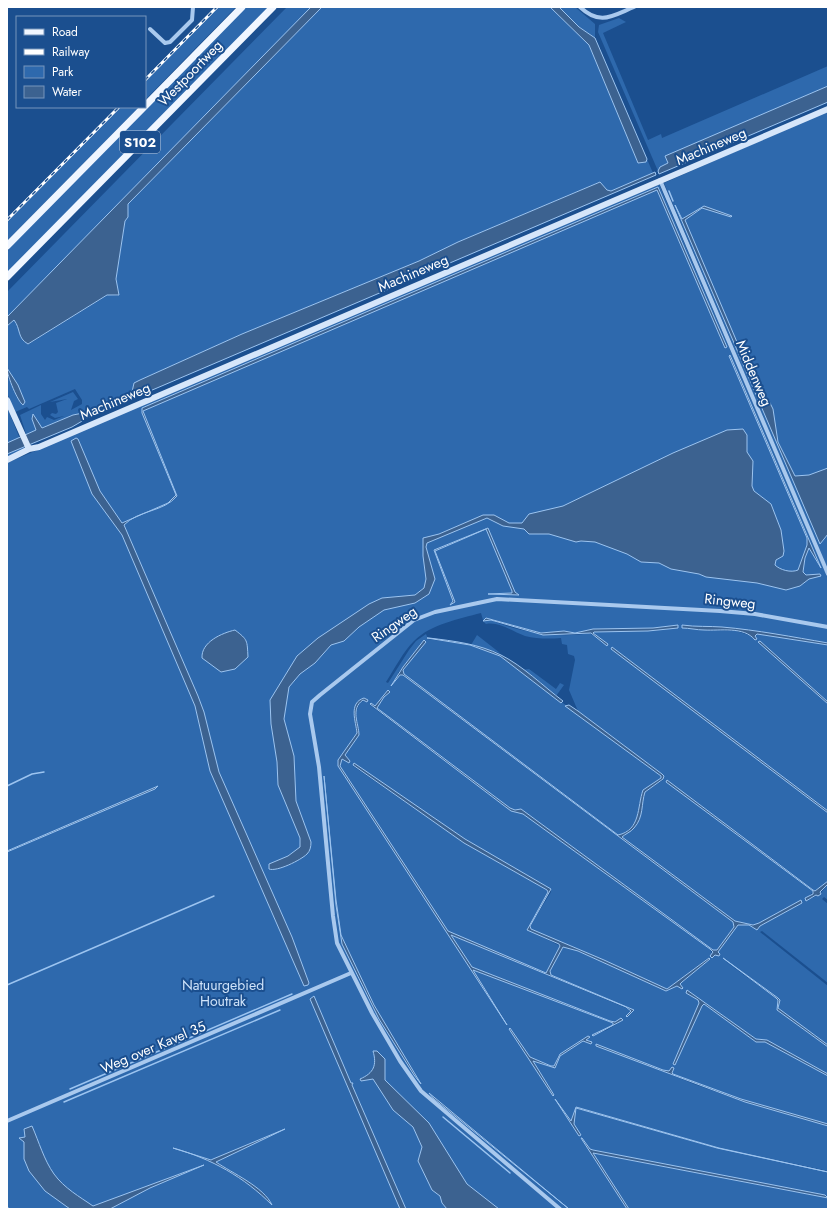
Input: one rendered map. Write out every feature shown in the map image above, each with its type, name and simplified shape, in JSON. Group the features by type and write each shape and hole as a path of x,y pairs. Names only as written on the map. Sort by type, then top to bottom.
{"main road":[{"name":"Westpoortweg","path":"146,104 242,7"},
{"name":"Westpoortweg","path":"7,277 273,7"},
{"name":"Westpoortweg","path":"7,246 142,108"}],"street":[{"path":"150,28 165,43 170,42 192,20 193,7"},
{"path":"580,7 591,16 603,19 634,7"},
{"name":"Machineweg","path":"7,460 28,447 39,447 828,109"},
{"name":"Middenweg","path":"660,180 828,574"},
{"path":"7,400 28,447"},
{"name":"Ringweg","path":"560,1209 421,1091 409,1076 376,1021 351,973 339,948 334,924 320,780 310,708 318,696 409,624 430,614 485,600 506,598 742,612 828,627"},
{"name":"Weg over Kavel 35","path":"7,1121 351,973"}],"green space":[{"path":"216,7 236,7 146,99 146,79"},
{"path":"246,7 269,7 7,273 7,252 13,244"},
{"path":"287,7 312,7 7,317 7,292"},
{"path":"322,7 550,7 589,45 638,163 646,162 647,159 653,173 611,191 607,190 599,182 458,242 419,261 242,334 140,380 132,392 93,411 73,415 41,428 33,414 32,419 36,430 26,434 20,415 41,405 41,414 45,420 47,417 54,420 64,416 55,418 50,415 58,412 56,403 67,399 50,402 73,392 78,399 74,401 71,410 82,404 82,400 75,389 29,409 27,407 15,412 7,393 7,377 14,387 20,402 18,385 7,368 7,326 14,320 21,336 25,342 29,344 108,295 118,296 116,279 125,221 128,217 128,204"},
{"path":"559,7 575,7 595,24 595,38 579,27"},
{"path":"619,18 626,22 603,33 648,140 661,134 662,138 828,66 828,86 666,156 668,163 660,167 658,171 598,32 599,25"},
{"path":"117,108 138,108 7,241 7,221"},
{"path":"828,111 828,570 664,183"},
{"name":"Natuurgebied Houtrak","path":"659,184 828,578 828,643 720,627 702,628 682,625 682,627 703,630 736,631 755,637 757,634 828,645 828,702 760,641 758,642 828,704 828,811 612,647 611,648 828,813 828,881 815,891 667,780 666,782 813,891 806,901 820,894 828,884 828,900 824,897 822,899 828,904 828,983 762,931 760,932 828,986 828,1045 780,1010 778,1007 778,1000 777,1010 828,1047 828,1074 767,1040 756,1039 687,990 686,993 698,1000 699,1003 673,1064 675,1065 704,1004 756,1042 765,1042 828,1076 828,1124 741,1099 673,1074 672,1067 669,1071 663,1070 596,1044 694,1084 745,1102 828,1126 828,1171 719,1148 576,1107 571,1121 555,1100 580,1135 574,1124 576,1108 717,1148 828,1172 828,1196 593,1150 590,1149 582,1138 627,1209 7,1209 7,463","holes":["481,613 483,620 492,619 541,633 564,631 575,633 593,629 653,628 678,625 678,628 648,631 593,633 608,644 589,633 578,635 552,635 526,631 491,620 483,621 486,624 491,623 501,625 525,636 561,638 562,644 567,645 568,654 574,656 575,660 569,690 578,711 662,774 663,780 645,792 640,817 634,827 622,836 623,838 735,921 753,925 801,901 802,903 760,926 757,930 749,925 738,925 718,952 719,956 712,954 710,949 523,814 511,811 370,705 371,703 375,706 388,690 390,692 384,697 377,708 510,808 515,810 521,809 713,950 717,950 734,927 733,922 403,675 399,676 398,673 424,640 426,642 403,670 403,674 618,835 631,828 637,817 643,790 661,778 661,776 500,656 470,645 428,639 426,634 416,641 388,683 386,682 399,660 414,641 429,630 455,620","364,698 368,700 360,702","360,702 356,713 359,735 345,755 350,761 349,763 342,759 340,767 448,932 546,973 560,946 527,929 548,892 547,890 464,843 353,766 354,764 465,839 551,889 551,892 530,926 531,929 667,989 708,958 710,959 680,984 682,989 677,986 666,991 578,951 563,947 550,971 551,975 634,1010 626,1016 631,1010 451,935 472,967 610,1021 615,1022 621,1019 623,1020 607,1030 593,1035 613,1025 613,1023 473,970 508,1025 338,766 338,760 357,733 354,714 356,707","722,959 778,998 778,1000","509,1028 530,1057 551,1066 554,1066 558,1056 588,1036 586,1040 591,1044 583,1041 568,1050 560,1056 554,1068 533,1061 554,1095 553,1096"]},
{"path":"7,407 24,449 7,458"},
{"path":"477,635 500,653 471,645"},
{"path":"529,669 556,689 560,683 564,685 556,696 522,670"},
{"path":"592,1153 828,1198 828,1209 629,1209"}],"water":[{"path":"311,7 322,7 128,204 128,217 125,221 116,279 119,295 107,295 28,344 22,339 14,320 7,326 7,317"},
{"path":"550,7 559,7 579,27 595,38 647,159 646,162 638,163 589,45"},
{"path":"828,86 828,102 659,174 658,171 660,167 668,163 665,156"},
{"path":"655,172 656,175 89,417 72,427 7,454 7,443 36,430 32,419 33,414 42,428 73,415 93,411 132,392 134,383 140,380 242,334 419,261 458,242 600,182 607,190 611,191"},
{"path":"658,187 727,347 725,348 657,190 143,411 177,496 172,501 165,505 146,513 168,503 176,495 142,413 142,408"},
{"path":"675,205 682,219 704,206 732,216 731,217 702,208 685,220 737,342 748,357 759,390 768,399 773,409 778,442 795,476 809,475 828,468 828,534 820,544"},
{"path":"730,355 821,568 809,548 805,558 803,572 806,575 820,574 821,576 809,579 800,586 786,590 757,583 706,577 699,574 671,569 659,563 641,562 627,554 595,542 576,542 549,534 529,534 524,529 503,526 487,518 427,543 426,547 435,579 429,594 415,603 384,610 359,627 344,641 331,645 315,663 300,674 289,687 284,719 294,756 296,801 311,842 311,846 308,853 300,859 277,869 269,869 269,864 288,856 300,847 300,838 278,785 277,762 271,724 270,700 297,656 318,638 369,604 382,598 415,595 424,588 426,579 423,556 423,538 439,534 483,515 494,515 509,523 522,523 529,514 563,506 673,453 727,430 743,429 747,435 747,452 753,461 752,486 754,491 771,504 781,530 784,551 783,556 776,560 775,565 786,570 798,570 807,545 807,538 729,356"},
{"path":"7,368 18,385 25,402 23,405 18,399 13,388"},
{"path":"76,438 78,439 100,491 122,523 134,518 124,525 198,696 204,712 219,772 292,937 309,983 308,985 304,986 210,771 195,706 122,535 92,494 71,441"},
{"path":"488,528 515,592 519,595 488,594 512,593 512,591 486,529 435,551 455,602 450,605 453,601 434,550"},
{"path":"486,618 541,633 564,631 575,633 593,629 653,628 678,625 678,628 648,631 593,633 608,644 607,646 591,633 543,635 491,620 483,621"},
{"path":"682,625 748,630 828,643 828,645 757,634 755,636 757,639 755,640 745,633 738,631 682,628"},
{"path":"235,630 245,638 248,657 235,669 221,672 202,658 203,652 205,647 213,639 224,633"},
{"path":"427,638 448,640 484,648 493,651 525,670 563,701 561,703 500,656 470,645"},
{"path":"424,640 426,642 403,670 404,674 618,835 631,828 637,817 643,790 661,778 661,776 565,706 569,705 578,711 662,774 664,776 663,779 645,792 641,815 637,824 622,837 735,921 753,925 801,900 802,903 760,926 757,930 749,925 738,925 718,952 720,954 719,956 715,955 712,958 710,956 713,952 710,949 523,814 511,811 370,704 371,703 375,706 388,690 390,692 384,697 377,708 510,808 515,810 521,809 713,950 717,950 734,927 733,922 403,675 400,675 391,686 403,667"},
{"path":"760,641 828,702 828,704 758,642"},
{"path":"612,647 828,811 828,813 611,649"},
{"path":"364,698 368,700 367,702 363,700 359,704 356,712 359,735 345,755 350,761 349,763 342,759 340,766 448,931 546,973 560,946 559,944 527,930 548,892 547,890 464,843 353,765 354,763 465,839 551,889 530,926 531,929 667,989 709,958 710,959 680,984 683,988 682,989 677,986 666,991 578,951 563,947 550,971 551,975 634,1010 627,1017 626,1016 631,1011 626,1007 451,935 472,967 610,1021 615,1022 621,1018 623,1020 593,1036 592,1035 613,1025 613,1023 473,970 507,1025 338,766 338,760 357,733 354,708 359,700"},
{"path":"324,776 336,900 341,935 374,1005 421,1084 379,1019 342,944 336,905"},
{"path":"667,780 813,890 815,891 828,881 828,884 820,892 821,894 818,896 816,895 806,901 805,898 813,894 813,891 666,782"},
{"path":"158,786 155,789 7,852 7,851"},
{"path":"723,958 778,998 780,1000 778,1008 828,1045 828,1047 777,1010 778,1000 776,998"},
{"path":"687,990 756,1039 767,1040 828,1074 828,1076 765,1042 756,1042 704,1004 675,1065 673,1064 699,1003 698,1000 686,993"},
{"path":"314,996 351,1083 353,1083 352,1085 406,1209 400,1209 310,999"},
{"path":"510,1028 530,1057 551,1066 554,1066 560,1054 588,1036 590,1037 586,1040 592,1042 591,1044 583,1041 560,1056 555,1068 533,1061 554,1095 553,1096 509,1029"},
{"path":"596,1044 663,1070 669,1071 672,1067 674,1068 673,1074 741,1099 828,1124 828,1126 745,1102 596,1046"},
{"path":"373,1051 377,1051 385,1059 385,1080 429,1123 467,1184 499,1209 447,1209 442,1203 440,1196 432,1190 418,1161 422,1147 413,1127 393,1110 373,1079 361,1081 360,1079 365,1077 373,1068 375,1060"},
{"path":"429,1093 569,1209 434,1099"},
{"path":"555,1099 571,1121 576,1107 719,1148 828,1172 717,1148 576,1108 574,1124 581,1135 579,1136"},
{"path":"32,1126 50,1169 67,1188 93,1206 204,1165 150,1188 110,1209 70,1209 45,1191 29,1171 24,1159 24,1142 19,1138 25,1137 24,1129"},
{"path":"285,1129 216,1162 255,1186 268,1198 272,1205 250,1186 227,1170 214,1163 188,1153 211,1160"},
{"path":"581,1138 590,1149 593,1150 825,1195 828,1198 593,1153 629,1209 627,1209"}],"waterway":[{"path":"669,191 673,201"},
{"path":"7,786 32,774 44,772"},
{"path":"7,985 214,896"},
{"path":"70,1089 292,994"},
{"path":"64,1102 280,1010"},
{"path":"443,1117 510,1173"}],"railway":[{"path":"146,79 217,7"},
{"path":"7,220 118,108"}]}
